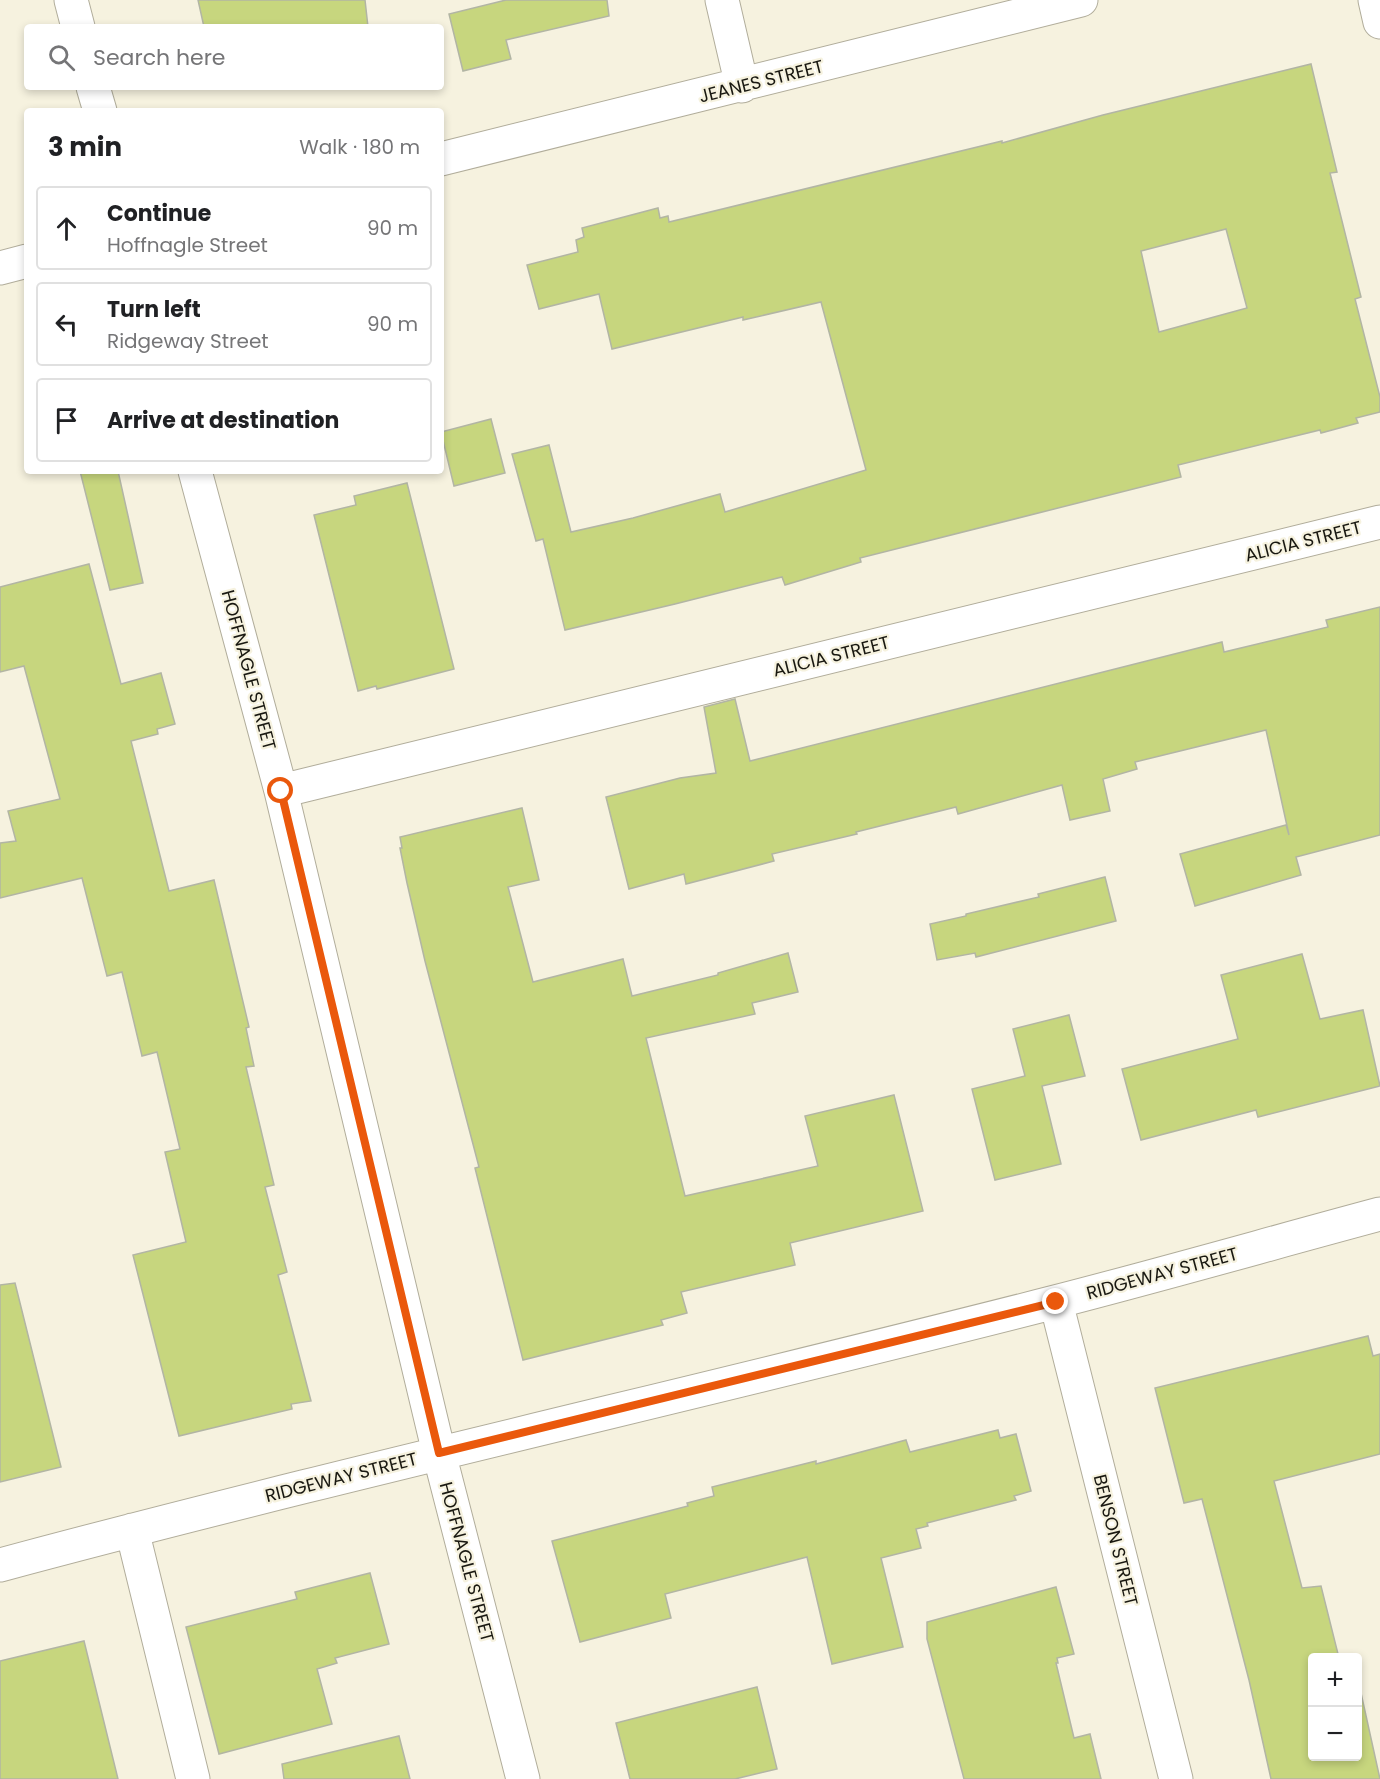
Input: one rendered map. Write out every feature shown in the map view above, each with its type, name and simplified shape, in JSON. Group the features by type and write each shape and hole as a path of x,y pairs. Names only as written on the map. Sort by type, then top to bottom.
{"street":[{"path":"71,0 77,24"},
{"path":"722,0 742,86"},
{"name":"JEANES STREET","path":"444,158 1081,0"},
{"path":"1375,0 1380,22"},
{"path":"94,90 99,108"},
{"path":"0,268 24,262"},
{"name":"HOFFNAGLE STREET","path":"196,474 281,791 439,1453 523,1779"},
{"name":"ALICIA STREET","path":"281,791 1380,522"},
{"name":"RIDGEWAY STREET","path":"0,1565 439,1453 1056,1302 1380,1214"},
{"name":"BENSON STREET","path":"1056,1302 1176,1779"},
{"path":"132,1530 193,1779"}],"building":[{"path":"198,0 365,0 368,24 203,24"},
{"path":"506,0 607,0 609,16 506,40 511,59 463,71 449,14"},
{"path":"1311,64 1337,172 1330,173 1361,297 1355,299 1380,397 1380,412 1356,418 1358,423 1321,433 1320,430 1178,465 1181,477 860,558 861,562 785,585 782,577 565,630 543,539 536,541 512,454 549,445 571,532 720,494 725,512 866,470 821,302 743,320 743,317 612,349 599,294 539,309 527,265 578,252 576,240 584,237 582,228 658,208 660,218 668,216 669,222 1002,141 1002,143 1103,115","holes":["1226,229 1247,308 1159,332 1141,251"]},
{"path":"491,419 505,473 454,486 444,444 444,431"},
{"path":"81,474 119,474 143,583 110,590"},
{"path":"407,483 454,669 377,689 376,686 358,691 314,515 356,505 354,496"},
{"path":"89,564 121,684 161,673 175,724 157,729 158,734 131,741 169,891 214,880 249,1027 246,1028 254,1066 246,1067 274,1185 265,1187 287,1272 278,1275 311,1401 291,1404 292,1409 179,1436 133,1255 186,1242 165,1152 180,1149 157,1052 142,1056 122,972 107,976 82,878 0,898 0,843 16,841 8,811 60,799 24,666 0,672 0,587"},
{"path":"1380,607 1380,835 1296,857 1301,875 1195,906 1180,854 1286,825 1289,835 1266,730 1135,762 1137,769 1103,779 1110,811 1070,820 1062,785 958,814 956,807 772,854 774,861 686,884 684,874 629,889 606,797 680,778 716,773 704,707 735,699 750,761 1222,642 1224,652 1328,627 1326,620"},
{"path":"522,808 539,880 508,887 533,982 623,959 632,996 718,975 718,973 788,953 798,992 752,1003 755,1014 646,1038 685,1196 818,1166 805,1116 894,1095 923,1211 790,1243 795,1265 681,1292 687,1313 661,1320 663,1325 523,1360 475,1168 479,1167 425,961 400,848 402,848 400,837"},
{"path":"1105,877 1116,921 976,957 975,953 937,960 930,924 1039,897 1038,894"},
{"path":"1302,954 1320,1019 1363,1010 1380,1086 1258,1117 1256,1110 1141,1140 1122,1069 1238,1039 1221,975"},
{"path":"1069,1015 1085,1076 1042,1086 1061,1164 995,1180 972,1089 1025,1076 1013,1029"},
{"path":"15,1283 61,1467 0,1482 0,1285"},
{"path":"1368,1336 1373,1356 1380,1354 1380,1454 1274,1481 1302,1588 1321,1586 1338,1653 1308,1653 1308,1761 1362,1761 1362,1698 1380,1779 1271,1779 1249,1680 1202,1499 1184,1503 1155,1388"},
{"path":"998,1430 1000,1438 1016,1434 1031,1491 1014,1496 1016,1500 927,1523 928,1526 916,1529 921,1548 881,1558 903,1647 832,1664 807,1557 665,1594 671,1618 580,1642 552,1541 688,1506 687,1503 714,1496 712,1487 816,1461 816,1464 906,1440 910,1452"},
{"path":"370,1573 389,1644 335,1658 337,1663 317,1669 332,1724 219,1754 186,1627 297,1599 295,1592"},
{"path":"1056,1587 1074,1654 1057,1658 1058,1663 1056,1663 1074,1738 1090,1734 1101,1779 964,1779 927,1639 927,1622"},
{"path":"84,1641 118,1779 0,1779 0,1661"},
{"path":"757,1687 777,1769 735,1779 630,1779 616,1723"},
{"path":"399,1736 410,1779 284,1779 282,1764"}],"route":[{"path":"281,791 439,1453 1056,1302"}]}
